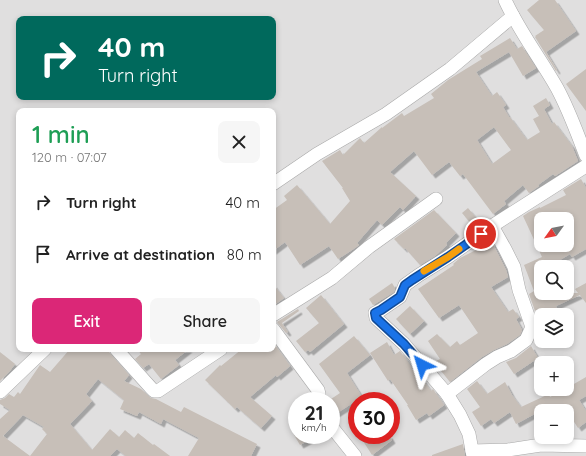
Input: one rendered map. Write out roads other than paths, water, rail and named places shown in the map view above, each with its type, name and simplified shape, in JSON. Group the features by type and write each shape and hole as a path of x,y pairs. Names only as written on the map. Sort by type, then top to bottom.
{"street":[{"path":"505,0 512,16 557,87 583,138 586,156"},
{"path":"276,182 317,154 386,114 450,69 512,16"},
{"path":"586,166 492,226 448,257 419,274 405,285 400,297 375,313 376,318 404,344 446,394 460,415 469,434 472,454 541,445 586,446"},
{"path":"276,313 332,278 369,247 436,199"},
{"path":"446,394 486,364 511,351 526,340 532,327 519,290 514,267 492,226"},
{"path":"276,333 318,392"},
{"path":"0,392 43,352"},
{"path":"119,352 154,391 158,391 216,352"},
{"path":"340,437 355,456"}]}
